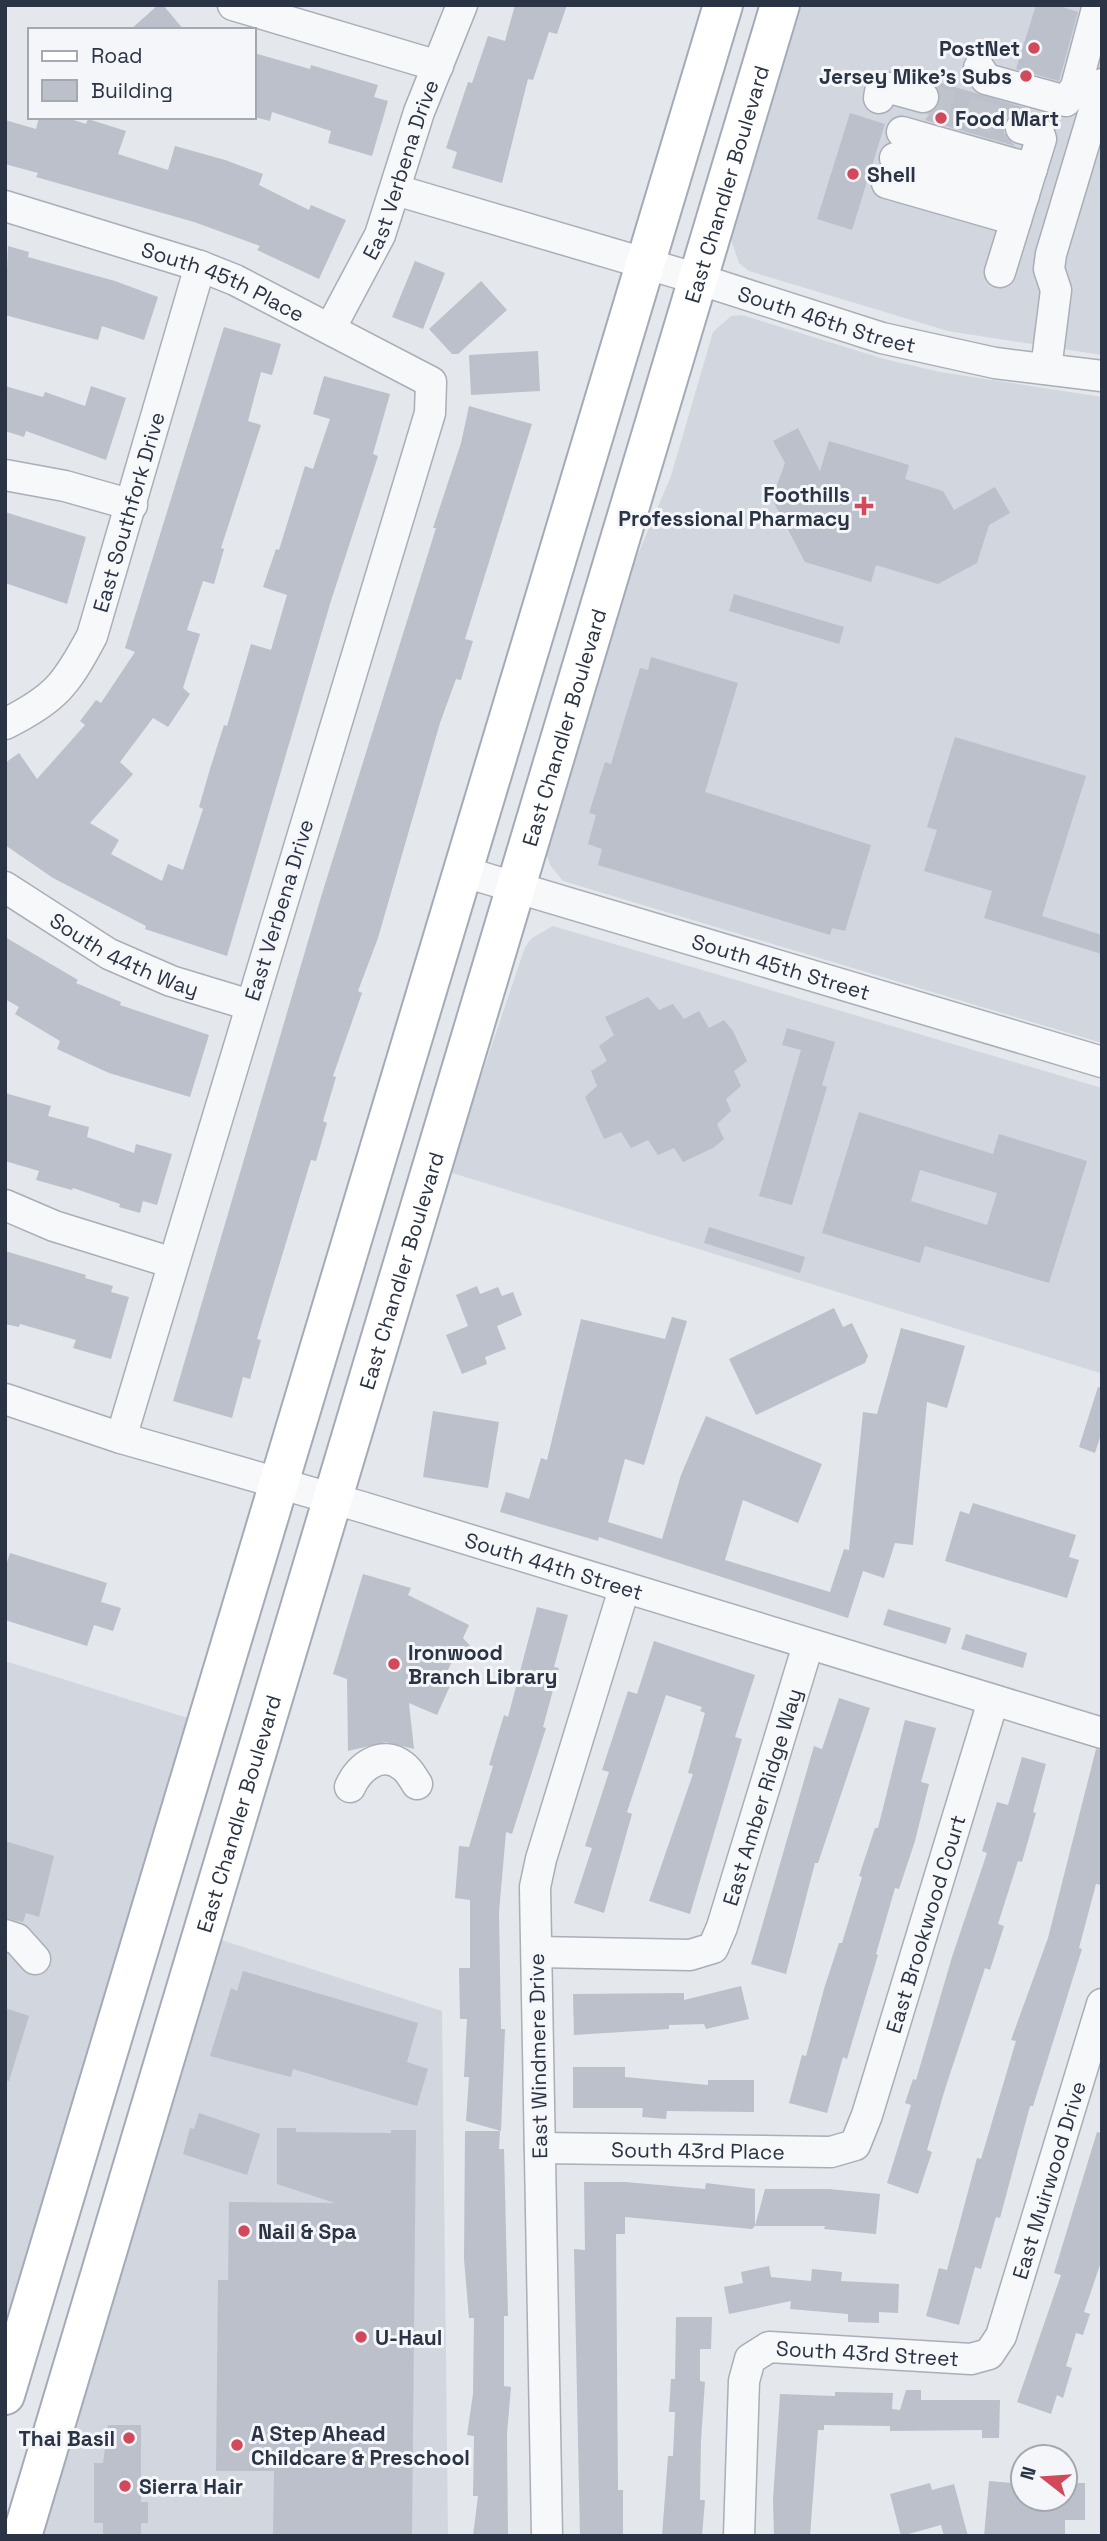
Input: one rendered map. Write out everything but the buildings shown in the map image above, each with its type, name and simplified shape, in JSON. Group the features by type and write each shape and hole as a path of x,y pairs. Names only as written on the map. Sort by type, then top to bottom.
{"main road":[{"path":"5,2395 723,5"},
{"name":"East Chandler Boulevard","path":"22,2536 780,5"},
{"path":"117,2025 164,2058"}],"street":[{"path":"233,5 439,66"},
{"name":"East Verbena Drive","path":"330,329 380,235 419,112 462,5"},
{"path":"979,68 986,79 1066,101 1076,88 1098,5"},
{"path":"1046,369 1055,314 1056,290 1049,269 1051,254 1102,84"},
{"path":"879,98 880,92 890,88 923,97"},
{"path":"1000,272 1041,139 1038,134 1021,128"},
{"path":"1024,195 895,157 1024,195"},
{"name":"South 46th Street","path":"396,190 698,278 882,338 995,363 1102,376"},
{"name":"South 45th Place","path":"5,206 201,266 431,382"},
{"name":"East Southfork Drive","path":"5,724 38,707 71,677 92,636 201,266"},
{"name":"East Verbena Drive","path":"121,1438 430,413 431,382"},
{"path":"5,475 65,485 132,505"},
{"name":"South 45th Street","path":"461,871 1102,1062"},
{"name":"South 44th Way","path":"5,887 109,954 171,981 250,1005"},
{"path":"5,1205 63,1229 173,1263"},
{"name":"South 44th Street","path":"5,1399 121,1438 334,1499 1102,1733"},
{"name":"East Windmere Drive","path":"547,2536 535,1887 541,1859 624,1589"},
{"name":"East Amber Ridge Way","path":"537,1952 691,1955 713,1948 722,1927 808,1645"},
{"name":"East Brookwood Court","path":"855,2145 867,2115 993,1701"},
{"path":"350,1787 365,1765 383,1760 403,1766 417,1784"},
{"path":"5,1935 17,1939 35,1959"},
{"name":"East Muirwood Drive","path":"989,2354 1001,2336 1102,2004"},
{"name":"South 43rd Place","path":"540,2148 831,2152 855,2145"},
{"name":"South 43rd Street","path":"739,2536 744,2381 750,2359 769,2347 971,2359 989,2354"}],"shaded area":[{"path":"802,5 1102,5 1102,355 948,331 749,271 739,263 731,239"},
{"path":"742,315 884,359 940,372 1102,397 1102,1043 563,881 550,865 546,852 628,578 671,476 713,332 731,316"},
{"path":"553,926 1102,1088 1100,1373 449,1172 525,947 532,938"},
{"path":"5,1661 191,1719 5,2337"},
{"name":"U-Haul","path":"218,1939 442,2011 448,2536 39,2536"}],"tunnel":[{"path":"923,97 1021,128"}],"place":[{"name":"PostNet","path":"1034,48"},
{"name":"Jersey Mike's Subs","path":"1026,76"},
{"name":"Food Mart","path":"941,118"},
{"name":"Shell","path":"853,174"},
{"name":"Foothills Professional Pharmacy","path":"864,506"},
{"name":"Ironwood Branch Library","path":"394,1664"},
{"name":"Nail & Spa","path":"244,2231"},
{"name":"U-Haul","path":"361,2337"},
{"name":"Thai Basil","path":"129,2438"},
{"name":"A Step Ahead Childcare & Preschool","path":"237,2445"},
{"name":"Sierra Hair","path":"125,2486"}]}
